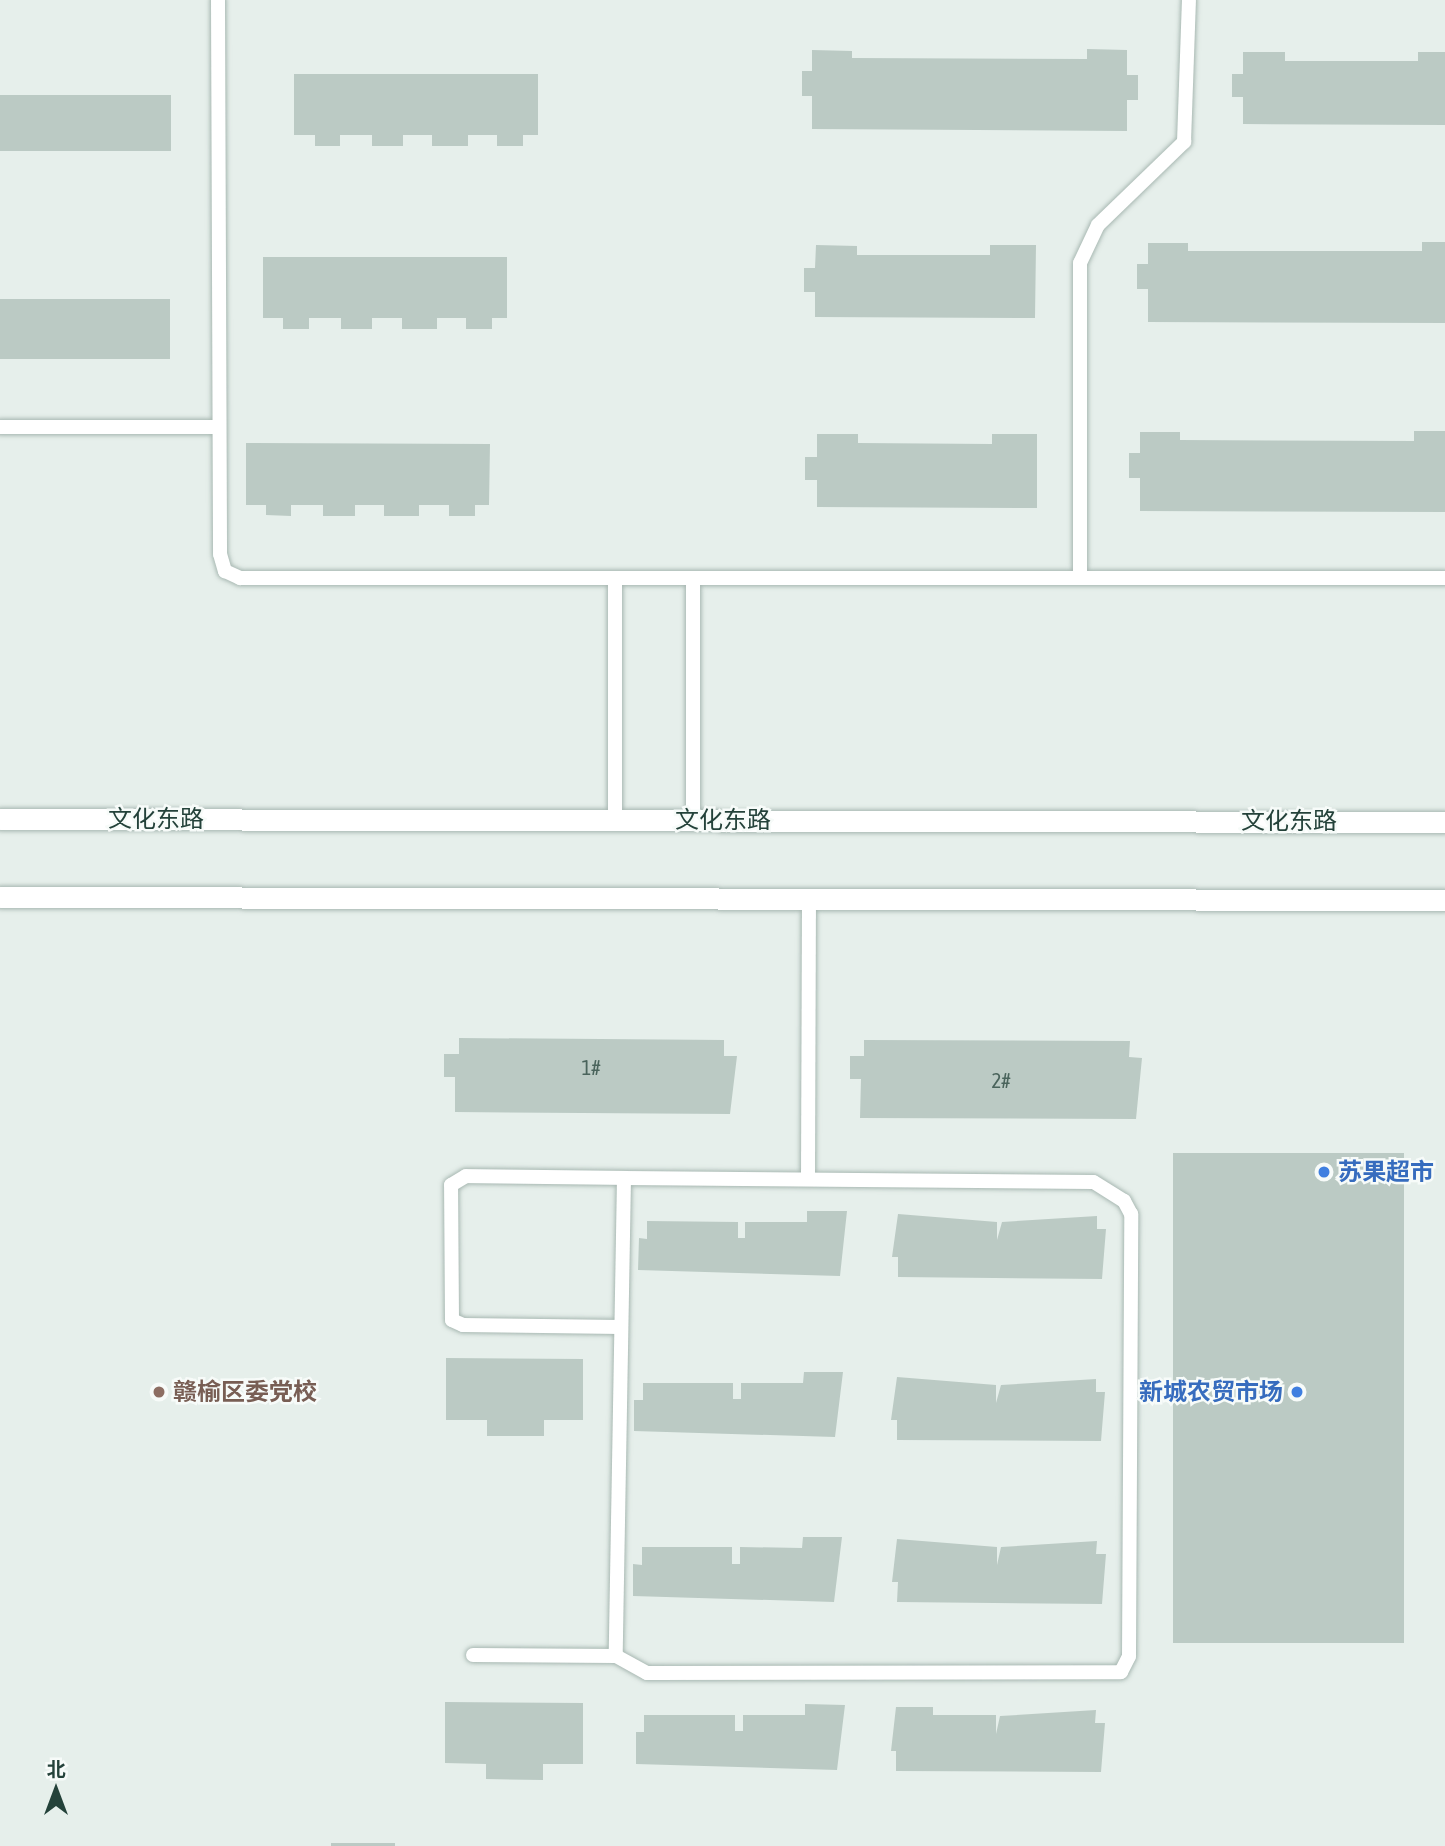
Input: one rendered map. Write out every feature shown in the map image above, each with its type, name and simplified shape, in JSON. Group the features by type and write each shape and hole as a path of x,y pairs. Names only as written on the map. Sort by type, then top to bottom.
{"main road":[{"name":"文化东路","path":"0,819 1445,822"},
{"path":"0,897 1445,900"}],"lane":[{"path":"218,0 220,554 225,571 240,578 1445,578"},
{"path":"1080,578 1080,263 1098,225 1184,142 1189,0"},
{"path":"0,426 219,426"},
{"path":"615,578 615,820"},
{"path":"693,578 693,820"},
{"path":"808,1179 809,898"},
{"path":"473,1655 616,1656 647,1674 1121,1672 1126,1664 1131,1214 1124,1201 1093,1182 466,1176 451,1185 452,1320 463,1325 621,1327"},
{"path":"616,1656 624,1178"}],"building":[{"path":"1087,49 1127,50 1127,75 1138,75 1138,100 1127,100 1127,131 812,129 812,96 802,96 802,71 812,71 812,50 852,51 852,58 1087,59"},
{"path":"1243,52 1285,52 1285,61 1418,61 1418,52 1445,52 1445,125 1243,124 1243,97 1232,97 1232,74 1243,74"},
{"path":"294,74 538,74 538,135 523,135 523,146 497,146 497,135 468,135 468,146 432,146 432,135 403,135 403,146 372,146 372,135 340,135 340,146 315,146 315,135 294,135"},
{"path":"0,95 171,95 171,151 0,151"},
{"path":"1422,242 1445,242 1445,323 1148,322 1148,289 1137,289 1137,264 1148,264 1148,243 1188,243 1188,251 1422,251"},
{"path":"816,245 857,246 857,255 990,255 990,245 1036,245 1035,318 815,317 815,292 804,292 804,268 815,268"},
{"path":"263,257 507,257 507,318 492,318 492,329 466,329 466,318 437,318 437,329 402,329 402,318 372,318 372,329 341,329 341,318 309,318 309,329 283,329 283,318 263,318"},
{"path":"0,299 170,299 170,359 0,359"},
{"path":"1414,431 1445,431 1445,512 1140,511 1140,478 1129,478 1129,453 1140,453 1140,432 1180,432 1180,440 1414,441"},
{"path":"817,434 858,434 858,443 992,444 992,434 1037,434 1037,508 817,507 817,480 805,480 805,457 817,457"},
{"path":"246,443 490,444 489,505 475,505 475,516 449,516 449,505 419,505 419,516 384,516 384,505 355,505 355,516 323,516 323,505 291,505 291,516 266,515 266,505 246,505"},
{"path":"459,1038 724,1040 724,1056 737,1056 730,1114 455,1112 455,1077 444,1077 444,1054 459,1054"},
{"path":"864,1040 1130,1041 1129,1057 1142,1058 1136,1119 860,1118 861,1079 850,1079 850,1056 864,1056"},
{"path":"1173,1153 1404,1153 1404,1643 1173,1643"},
{"path":"807,1211 847,1211 840,1276 638,1270 639,1238 647,1239 647,1221 738,1222 738,1238 745,1238 745,1222 807,1222"},
{"path":"898,1214 997,1222 997,1240 1002,1222 1097,1216 1097,1229 1106,1229 1102,1279 898,1277 898,1257 892,1257"},
{"path":"446,1358 583,1359 583,1420 544,1420 544,1436 487,1436 487,1420 446,1420"},
{"path":"804,1372 843,1372 835,1437 634,1431 634,1400 643,1400 643,1383 733,1383 733,1399 741,1399 741,1383 803,1383"},
{"path":"897,1377 996,1385 996,1403 1001,1385 1096,1379 1096,1392 1105,1392 1101,1441 897,1440 897,1420 891,1420"},
{"path":"803,1537 842,1537 834,1602 633,1596 633,1564 642,1565 642,1547 732,1547 732,1564 740,1564 740,1547 802,1548"},
{"path":"897,1539 997,1547 997,1565 1001,1547 1097,1541 1096,1554 1106,1554 1102,1604 897,1602 898,1582 892,1582"},
{"path":"445,1702 583,1703 583,1764 543,1764 543,1780 486,1779 486,1764 445,1763"},
{"path":"805,1704 845,1705 837,1770 636,1764 636,1732 644,1732 644,1715 735,1715 735,1731 743,1731 743,1715 805,1715"},
{"path":"896,1707 933,1707 933,1715 996,1715 996,1734 1000,1716 1096,1710 1095,1723 1105,1723 1101,1772 896,1771 896,1751 891,1751"},
{"path":"331,1843 395,1843 395,1846 331,1846"}],"place":[{"name":"苏果超市","path":"1324,1172"},
{"name":"赣榆区委党校","path":"159,1392"},
{"name":"新城农贸市场","path":"1297,1392"}]}
